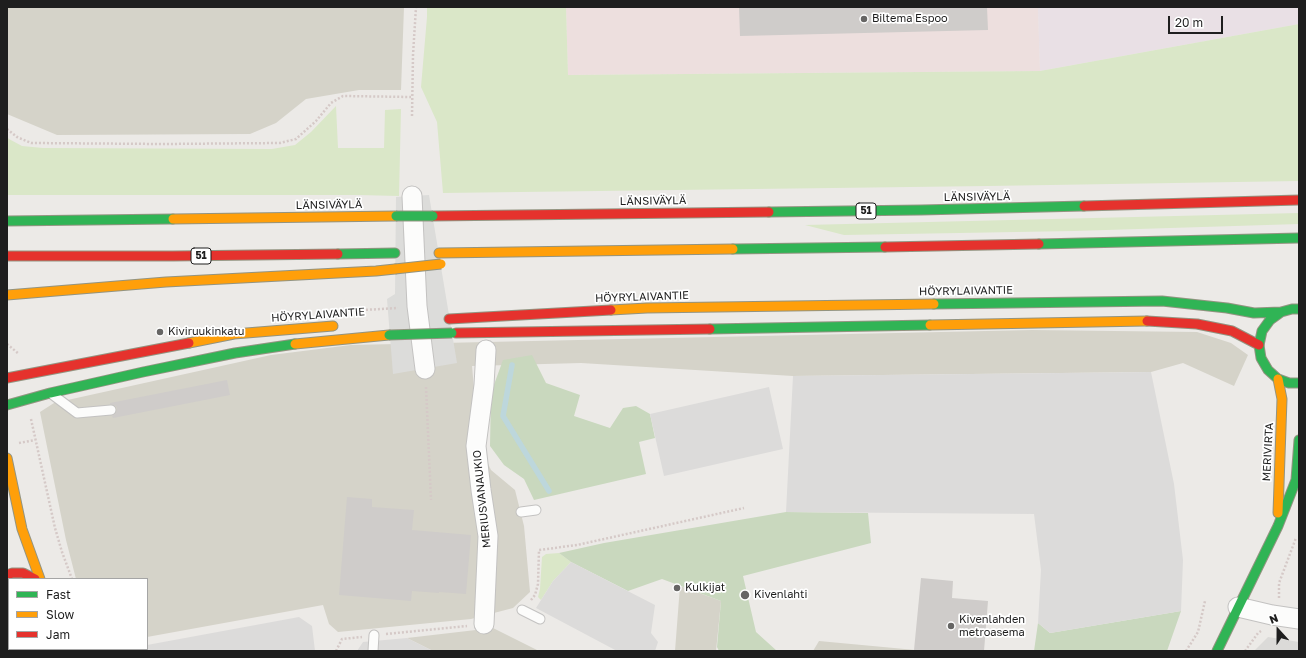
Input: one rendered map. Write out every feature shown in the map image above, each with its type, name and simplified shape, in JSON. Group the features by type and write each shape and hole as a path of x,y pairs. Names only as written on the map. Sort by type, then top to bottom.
{"main road":[{"name":"LÄNSIVÄYLÄ","path":"7,221 921,210 1299,200"},
{"name":"51","path":"7,256 181,256 924,247 1299,238"},
{"path":"464,262 566,251"},
{"path":"7,295 166,282 368,271 444,264"},
{"name":"HÖYRYLAIVANTIE","path":"446,319 655,307 1162,301 1228,308 1254,313 1281,312 1299,309"},
{"path":"1281,312 1270,320 1262,331 1259,345 1261,358 1268,370 1278,379 1289,383 1299,383"},
{"path":"411,321 426,320"},
{"path":"7,405 50,393 143,372 272,347 414,333 1142,322 1197,324 1232,331 1259,345"},
{"name":"HÖYRYLAIVANTIE","path":"7,378 234,334 344,325"},
{"name":"MERIVIRTA","path":"1278,379 1282,399 1278,484 1278,526"},
{"name":"MERIVIRTA","path":"1217,651 1278,526 1296,480 1299,440"},
{"path":"7,458 22,529 40,578"},
{"path":"7,575 12,573 23,574 33,578"}],"street":[{"path":"412,196 417,306 425,369"},
{"name":"MERIUSVANAUKIO","path":"484,624 488,536 476,446 484,385 486,350"},
{"path":"1238,607 1272,615 1299,619"}],"lane":[{"path":"50,393 77,413 111,410"},
{"path":"521,512 536,510"},
{"path":"522,610 540,619"},
{"path":"373,651 374,636"}],"path":[{"path":"412,116 411,97 416,7"},
{"path":"7,129 17,137 31,143 280,143 296,139 316,121 331,103 343,96 411,97"},
{"path":"7,344 18,354 22,375"},
{"path":"425,369 431,500"},
{"path":"27,400 55,528 72,578"},
{"path":"522,610 535,595 538,584 539,550 577,545 744,508"},
{"path":"1279,601 1279,583 1299,532"},
{"path":"1186,651 1198,632 1205,601"},
{"path":"336,651 342,639 484,624"},
{"path":"1245,651 1258,633 1265,629"}],"shaded area":[{"path":"7,7 404,7 401,90 359,90 306,99 276,123 250,134 57,135 7,114"},
{"path":"566,7 1038,7 1040,71 568,75"},
{"path":"1038,7 1299,7 1299,24 1040,71"},
{"path":"1032,330 1197,332 1231,343 1248,355 1234,386 1183,363 1151,372 793,376 581,363 472,366 481,449 491,470 515,490 524,526 530,592 513,608 471,619 338,632 329,624 323,605 148,637 148,578 76,578 66,540 40,412 54,403 271,355 351,345"},
{"path":"1151,372 1174,484 1183,560 1181,611 1050,633 1038,623 1041,570 1034,514 786,512 793,376"},
{"path":"769,387 783,449 664,476 650,414"},
{"path":"571,562 655,605 651,633 658,642 655,651 617,651 536,608 553,581"},
{"path":"680,586 721,601 716,651 675,651"},
{"path":"299,617 312,626 315,651 114,651 148,650 148,645"},
{"path":"493,628 539,651 433,651 407,638"},
{"path":"1268,637 1299,642 1299,651 1254,651"},
{"path":"407,638 433,651 357,651 363,642"},
{"path":"819,641 926,651 813,651"}],"green space":[{"path":"427,7 566,7 568,75 1040,71 1299,24 1299,181 443,193 437,122 421,87"},
{"path":"336,106 338,148 384,148 385,110 401,109 399,196 7,195 7,137 22,146 43,148 272,149 295,145 311,132"},
{"path":"1299,213 1299,224 1074,231 844,235 805,225"},
{"path":"532,355 546,383 580,395 574,416 610,428 623,408 636,406 650,414 655,438 639,442 646,474 534,500 524,479 504,465 490,446 491,393 503,360"},
{"path":"786,512 868,513 871,543 743,576 756,632 777,651 719,651 717,647 721,601 662,579 628,591 571,562 559,553 604,543"},
{"path":"559,553 571,562 553,581 541,600 538,597 542,557 546,554"},
{"path":"1181,611 1167,651 1034,651 1038,623 1050,633"}],"pier":[{"path":"429,195 457,363 393,374 387,299 395,294 396,197"}],"building":[{"name":"Biltema Espoo","path":"739,7 987,7 988,30 740,36"},
{"path":"227,380 230,395 113,418 112,416 116,413 117,409 116,406 110,403"},
{"path":"347,497 372,499 372,507 414,510 412,530 471,535 466,594 412,591 411,601 339,595"},
{"name":"Kivenlahden metroasema","path":"921,578 953,581 952,598 988,601 984,651 914,650"}],"waterway":[{"path":"512,365 503,416 549,491"}],"traffic: fast":[{"path":"769,212 1084,206"},
{"path":"396,216 433,216"},
{"path":"7,221 173,219"},
{"path":"1039,244 1299,238"},
{"path":"733,249 885,247"},
{"path":"338,254 395,253"},
{"path":"934,304 1162,301 1227,308 1254,313 1281,312"},
{"path":"1299,309 1281,312 1270,320 1262,331 1259,345 1261,358 1268,370 1278,379 1289,383 1299,383"},
{"path":"710,329 930,325"},
{"path":"389,335 452,333"},
{"path":"7,405 50,393 143,372 235,353 295,344"},
{"path":"1217,651 1278,526 1296,480 1299,440"}],"traffic: slow":[{"path":"173,219 396,216"},
{"path":"439,253 733,249"},
{"path":"395,269 441,264"},
{"path":"7,295 166,282 395,269"},
{"path":"611,310 647,308 934,304"},
{"path":"930,325 1147,321"},
{"path":"189,343 234,334 333,326"},
{"path":"295,344 389,335"},
{"path":"1278,379 1282,399 1278,513"},
{"path":"7,458 22,529 40,578"}],"traffic: jam":[{"path":"1084,206 1299,200"},
{"path":"433,216 769,212"},
{"path":"885,247 1039,244"},
{"path":"7,256 338,254"},
{"path":"449,319 611,310"},
{"path":"1147,321 1197,324 1232,331 1259,345"},
{"path":"456,333 710,329"},
{"path":"7,378 189,343"},
{"path":"7,575 12,573 23,573 33,578"}],"place":[{"name":"Biltema Espoo","path":"864,19"},
{"name":"Kiviruukinkatu","path":"160,332"},
{"name":"Kulkijat","path":"677,588"},
{"name":"Kivenlahti","path":"745,595"},
{"name":"Kivenlahden metroasema","path":"951,626"}]}
